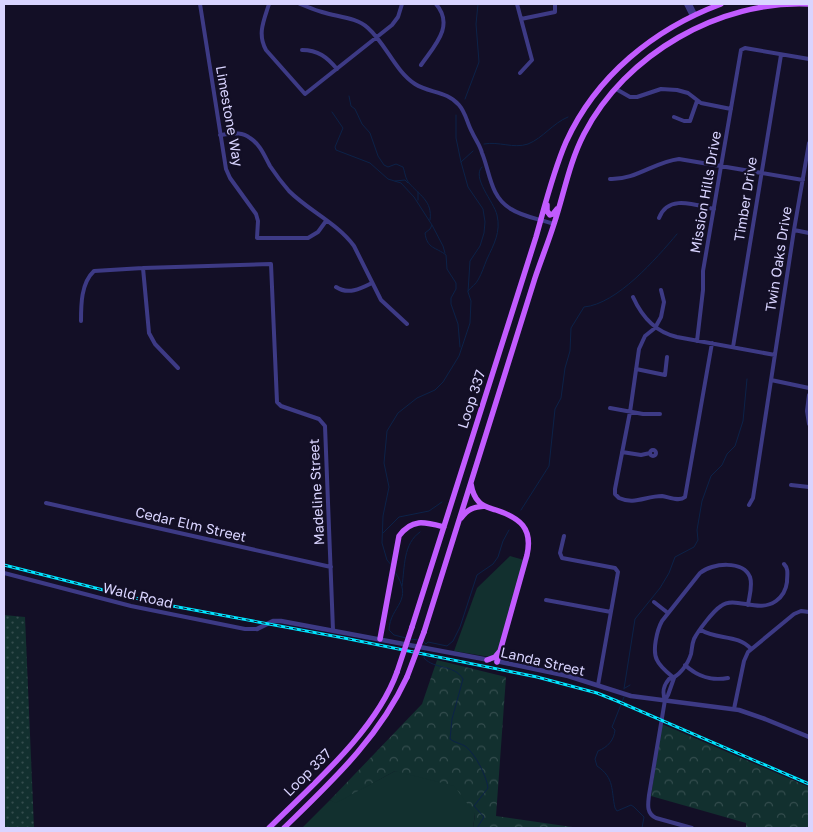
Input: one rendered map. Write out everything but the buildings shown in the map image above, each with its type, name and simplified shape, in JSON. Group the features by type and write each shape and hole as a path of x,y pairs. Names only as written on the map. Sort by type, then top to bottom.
{"main road":[{"name":"Loop 337","path":"269,828 344,752 370,722 397,672 549,192 576,122 608,79 638,49 693,15 721,4"},
{"path":"679,37 689,29 707,20 742,8 761,4"},
{"name":"Loop 337","path":"284,828 356,756 380,725 396,700 407,677 424,632 554,224 569,168 594,116 616,89 651,57 679,37 711,21 739,11 782,4 809,4"},
{"path":"549,192 548,213 552,215 558,207"},
{"path":"536,237 541,231 546,232 545,248"},
{"path":"471,482 478,501 484,506 518,520 526,529 529,540 527,555 497,662"},
{"path":"459,520 467,511 474,507 484,506"},
{"path":"380,639 399,536 410,525 419,522 444,527"},
{"path":"487,660 501,650"},
{"path":"387,693 391,689 396,689 398,693 396,700"}],"street":[{"name":"Limestone Way","path":"200,4 220,135 228,173 256,214 258,238 308,238 318,232 326,221"},
{"path":"269,4 261,31 262,41 266,50 305,94 396,21 402,4"},
{"path":"300,4 320,12 361,23 377,37 413,83 421,88 450,97 462,108 483,154 490,180 500,200 516,212 554,224"},
{"path":"420,65 441,36 444,26 443,16 436,4"},
{"path":"517,4 532,60 520,73"},
{"path":"521,19 555,12 555,4"},
{"path":"686,4 693,15"},
{"path":"690,4 693,15"},
{"name":"Mission Hills Drive","path":"697,341 703,290 703,270 743,48 781,54"},
{"path":"302,50 310,50 321,54 337,69"},
{"path":"781,54 809,59"},
{"name":"Timber Drive","path":"733,347 781,54"},
{"path":"616,89 633,97 644,96 664,89 688,92 697,101 731,109"},
{"path":"674,117 690,121 697,101"},
{"path":"220,135 240,133 252,139 289,191 354,246 384,304 407,324"},
{"name":"Twin Oaks Drive","path":"748,505 753,498 766,420 770,380 809,143"},
{"path":"610,179 630,178 676,159 722,165 803,180"},
{"path":"659,218 664,208 676,203 714,208"},
{"path":"794,230 809,233"},
{"name":"Madeline Street","path":"142,268 271,264 276,401 281,406 319,418 324,423 333,630"},
{"path":"81,321 82,296 94,271 142,268 149,333 155,344 178,368"},
{"path":"336,287 345,291 351,291 372,283"},
{"path":"661,290 664,310 654,328 645,336 640,345 630,412 615,489 616,496 621,500 631,501 657,496 684,499 712,343"},
{"path":"633,297 642,314 654,328 672,336 775,355"},
{"path":"636,369 665,374 667,357"},
{"path":"770,380 809,388"},
{"path":"809,395 807,412 809,424"},
{"path":"610,408 630,412 660,414"},
{"path":"622,452 641,455 650,453"},
{"path":"790,485 809,487"},
{"name":"Cedar Elm Street","path":"46,503 331,567"},
{"path":"564,536 560,555 562,558 617,569 618,572 598,685"},
{"path":"692,828 653,817 649,810 649,795 665,700 674,678 685,666 691,655 693,641 723,604 732,603 764,607 774,603 782,596 788,569 784,564"},
{"path":"674,678 658,663 655,655 659,626 700,573 717,565 739,567 745,571 751,581 748,605"},
{"name":"Wald Road","path":"4,573 149,610 246,629 257,629 268,624"},
{"path":"546,600 611,612"},
{"path":"654,602 668,613"},
{"path":"734,709 744,661 751,649 796,613 809,612"},
{"name":"Landa Street","path":"268,624 281,621 333,630 568,676 631,696 734,709 760,717 809,738"},
{"path":"701,630 709,634 744,641 751,649"},
{"path":"685,666 698,676 718,680 728,678"},
{"path":"665,700 662,693 665,684 669,679 674,678"},
{"path":"665,684 671,687"}],"green space":[{"path":"510,556 524,560 497,653 490,657 454,651 477,588"},
{"path":"4,615 25,617 34,828 4,828"},
{"path":"437,660 506,677 496,816 579,828 473,828 475,814 395,771 336,804 330,800 422,704"},
{"path":"662,724 809,787 809,828 746,828 746,823 651,796"},
{"path":"395,771 454,786 475,814 473,828 302,828 330,800 336,803"}],"waterway":[{"path":"465,99 479,62 476,24 478,4"},
{"path":"349,96 351,106 355,109 362,124 370,133 378,156 384,165 388,167 396,164 403,167 408,181 427,203 430,220"},
{"path":"332,112 343,128 335,147 336,150 370,163 388,179 401,183 414,197 432,225 425,233 426,238 430,245 446,255 447,269 456,283 451,304 458,324 460,347"},
{"path":"392,566 387,560 382,543 383,516 389,487 384,463 387,431 398,413 417,398 435,390 443,382 459,356 470,323 471,301 468,292 470,261 480,246 484,233 483,209 468,187 461,162 456,138 456,115"},
{"path":"484,144 495,143 517,146 528,144 568,117"},
{"path":"461,162 473,151"},
{"path":"468,291 481,275 494,243 498,227 497,215 479,177 479,171 482,167"},
{"path":"395,181 405,180 408,183"},
{"path":"418,192 418,200"},
{"path":"432,225 445,253"},
{"path":"521,510 549,466 555,409 561,398 565,368 570,351 571,328 584,307 610,298 635,279 677,234"},
{"path":"624,689 635,619 660,588 669,573 675,557 694,547 698,540 697,530 702,501 711,476 722,465 727,454 735,446 743,421 747,379"},
{"path":"383,533 399,517 429,511 442,502"},
{"path":"423,641 426,644 428,642 447,646 453,641 460,627 477,575 493,564 498,557 509,530"},
{"path":"402,586 408,549 414,537 420,532"},
{"path":"395,572 403,590 400,603 390,622 389,630 394,635 406,638"},
{"path":"410,639 419,640"},
{"path":"425,651 424,658 428,662 455,671 463,679 452,719 450,739 469,749 480,766 487,783 488,788 474,806 484,817 477,828"},
{"path":"625,688 630,685"},
{"path":"624,697 612,727 615,730 612,740 598,751 595,759 597,766 610,780 617,811 631,805 634,807 644,817 642,828"}],"railway":[{"path":"4,565 151,602 537,677 597,693 809,784"}]}
